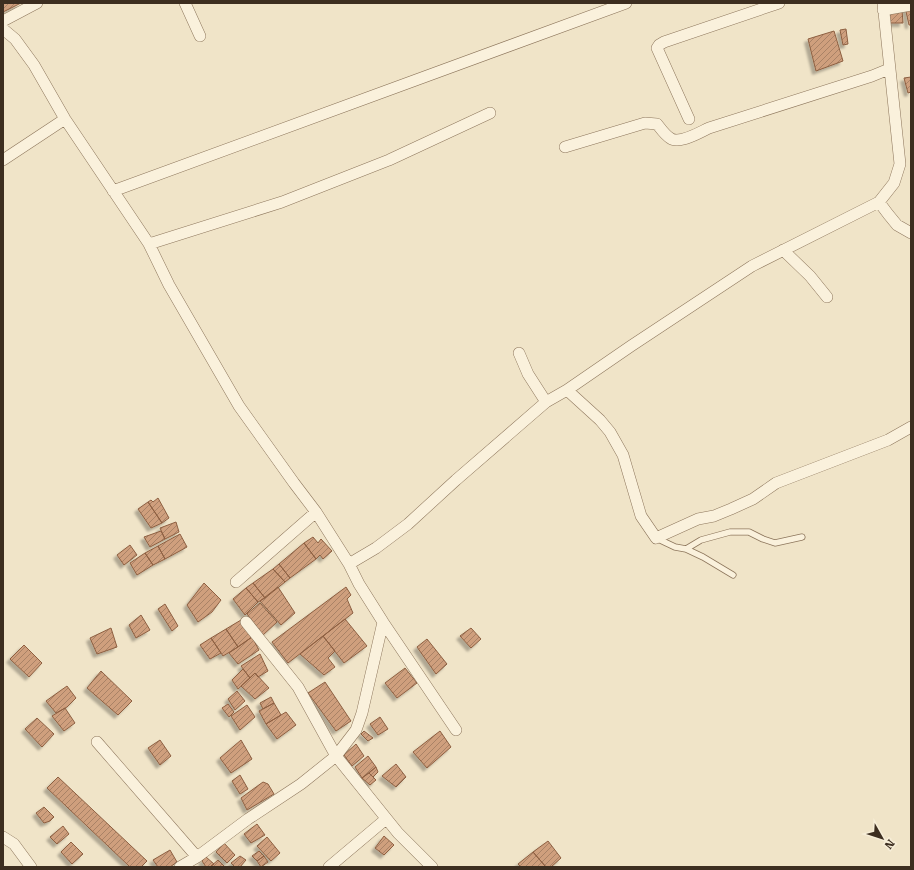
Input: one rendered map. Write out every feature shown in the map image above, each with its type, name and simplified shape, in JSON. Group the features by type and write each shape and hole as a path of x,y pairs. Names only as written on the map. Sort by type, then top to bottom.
{"street":[{"path":"3,20 37,3"},
{"path":"113,191 626,3"},
{"path":"689,119 657,48 659,45 779,3"},
{"path":"188,4 200,36"},
{"path":"350,564 376,548 408,524 546,402 567,390 752,266 879,202 894,183 900,164 883,6 911,5"},
{"path":"3,28 15,39 34,65 65,119 149,244 169,285 239,406 316,512 350,564 359,584 456,730"},
{"path":"565,147 645,123 657,124 670,139 676,141 709,128 872,76 889,69"},
{"path":"149,244 282,202 389,160 490,113"},
{"path":"3,160 65,119"},
{"path":"879,202 898,225 911,232"},
{"path":"783,250 810,276 827,297"},
{"path":"519,353 528,374 546,402"},
{"path":"567,390 600,420 610,432 623,455 641,516 656,538 698,519 714,516 731,509 753,499 776,483 888,440 911,427"},
{"path":"236,582 316,512"},
{"path":"246,622 298,687 336,756 398,833 432,867"},
{"path":"180,867 197,857 301,784 336,756 356,730 362,713 384,622"},
{"path":"97,742 197,857"},
{"path":"329,867 386,819"},
{"path":"3,837 14,844 31,867"}],"lane":[{"path":"686,550 701,540 730,532 750,532 775,542 802,536"},
{"path":"656,538 675,547 703,557 733,575"}],"building":[{"path":"3,3 21,3 3,12"},
{"path":"905,7 911,7 911,25 909,25"},
{"path":"889,10 902,10 903,23 890,23"},
{"path":"846,29 848,44 843,45 840,30"},
{"path":"834,31 843,61 816,71 808,39"},
{"path":"911,77 911,92 908,93 904,78"},
{"path":"158,498 169,518 162,523 148,502 151,500 153,502"},
{"path":"148,502 162,523 151,528 138,509"},
{"path":"176,522 179,532 165,539 160,528"},
{"path":"161,531 165,539 150,547 144,537"},
{"path":"180,534 187,547 165,559 158,546"},
{"path":"313,537 318,543 321,539 332,551 323,559 320,555 316,559 304,543"},
{"path":"304,543 316,559 290,578 279,564"},
{"path":"130,545 137,555 124,565 117,555"},
{"path":"158,546 165,559 153,565 145,553"},
{"path":"145,553 153,565 137,575 130,563"},
{"path":"279,564 290,578 285,582 273,569"},
{"path":"273,569 285,582 265,598 253,583"},
{"path":"204,583 221,600 212,612 198,622 187,605"},
{"path":"253,583 265,598 258,602 246,588"},
{"path":"278,587 295,613 281,625 260,601"},
{"path":"346,587 351,595 347,599 353,613 288,663 272,642"},
{"path":"246,588 258,602 245,615 233,599"},
{"path":"260,603 277,622 263,635 247,614"},
{"path":"165,604 178,626 172,631 158,609"},
{"path":"141,615 150,630 136,638 129,625"},
{"path":"345,619 367,646 344,663 323,636"},
{"path":"241,620 252,637 238,647 226,629"},
{"path":"111,628 117,647 97,654 90,638"},
{"path":"471,628 481,639 471,648 460,636"},
{"path":"226,629 238,647 223,656 211,638"},
{"path":"323,636 335,651 328,658 335,667 324,675 300,654"},
{"path":"252,637 259,650 238,664 229,653"},
{"path":"211,638 221,653 210,659 200,645"},
{"path":"427,639 447,664 436,674 417,647"},
{"path":"24,645 42,663 29,677 10,659"},
{"path":"260,654 268,671 258,677 255,673 250,678 241,666"},
{"path":"405,668 417,683 397,698 385,683"},
{"path":"243,669 250,678 238,689 232,680"},
{"path":"101,671 132,701 118,715 87,688"},
{"path":"255,673 269,688 255,699 241,686"},
{"path":"325,682 351,721 336,731 308,693"},
{"path":"67,686 76,698 67,707 56,713 46,701"},
{"path":"237,691 245,701 235,710 228,699"},
{"path":"271,697 274,703 263,709 260,703"},
{"path":"274,703 281,715 266,724 259,711"},
{"path":"228,704 234,712 229,717 222,708"},
{"path":"247,705 255,717 240,730 231,716"},
{"path":"65,708 75,723 64,731 52,716"},
{"path":"286,712 296,725 277,739 266,724"},
{"path":"380,717 388,729 378,735 370,724"},
{"path":"37,718 54,734 42,747 25,729"},
{"path":"364,731 373,738 368,741 361,734"},
{"path":"440,731 451,747 427,768 413,752"},
{"path":"160,740 171,756 160,765 148,748"},
{"path":"241,740 252,759 231,773 220,758"},
{"path":"356,744 364,756 352,766 344,755"},
{"path":"368,756 376,767 362,778 355,767"},
{"path":"396,764 406,777 396,787 382,776"},
{"path":"376,767 378,772 373,777 369,773"},
{"path":"369,773 376,780 370,785 362,778"},
{"path":"240,775 248,789 240,794 232,781"},
{"path":"58,777 147,861 141,867 130,867 47,788"},
{"path":"263,782 268,784 274,794 247,810 241,798"},
{"path":"44,807 54,817 50,821 44,823 36,813"},
{"path":"257,824 265,835 251,843 244,834"},
{"path":"63,826 69,834 57,844 50,837"},
{"path":"384,836 394,845 384,855 375,848"},
{"path":"267,837 280,853 271,861 257,846"},
{"path":"548,841 561,858 551,867 546,867 533,852"},
{"path":"71,842 83,854 72,864 61,852"},
{"path":"224,843 235,855 227,863 216,852"},
{"path":"170,850 177,862 170,867 158,867 153,860"},
{"path":"259,851 264,856 257,861 252,856"},
{"path":"533,852 546,867 521,867 518,864"},
{"path":"240,856 246,860 240,867 235,867 231,863"},
{"path":"264,856 268,862 261,867 257,861"},
{"path":"206,857 214,864 210,867 206,867 202,861"},
{"path":"218,860 224,866 223,867 210,867"}]}
